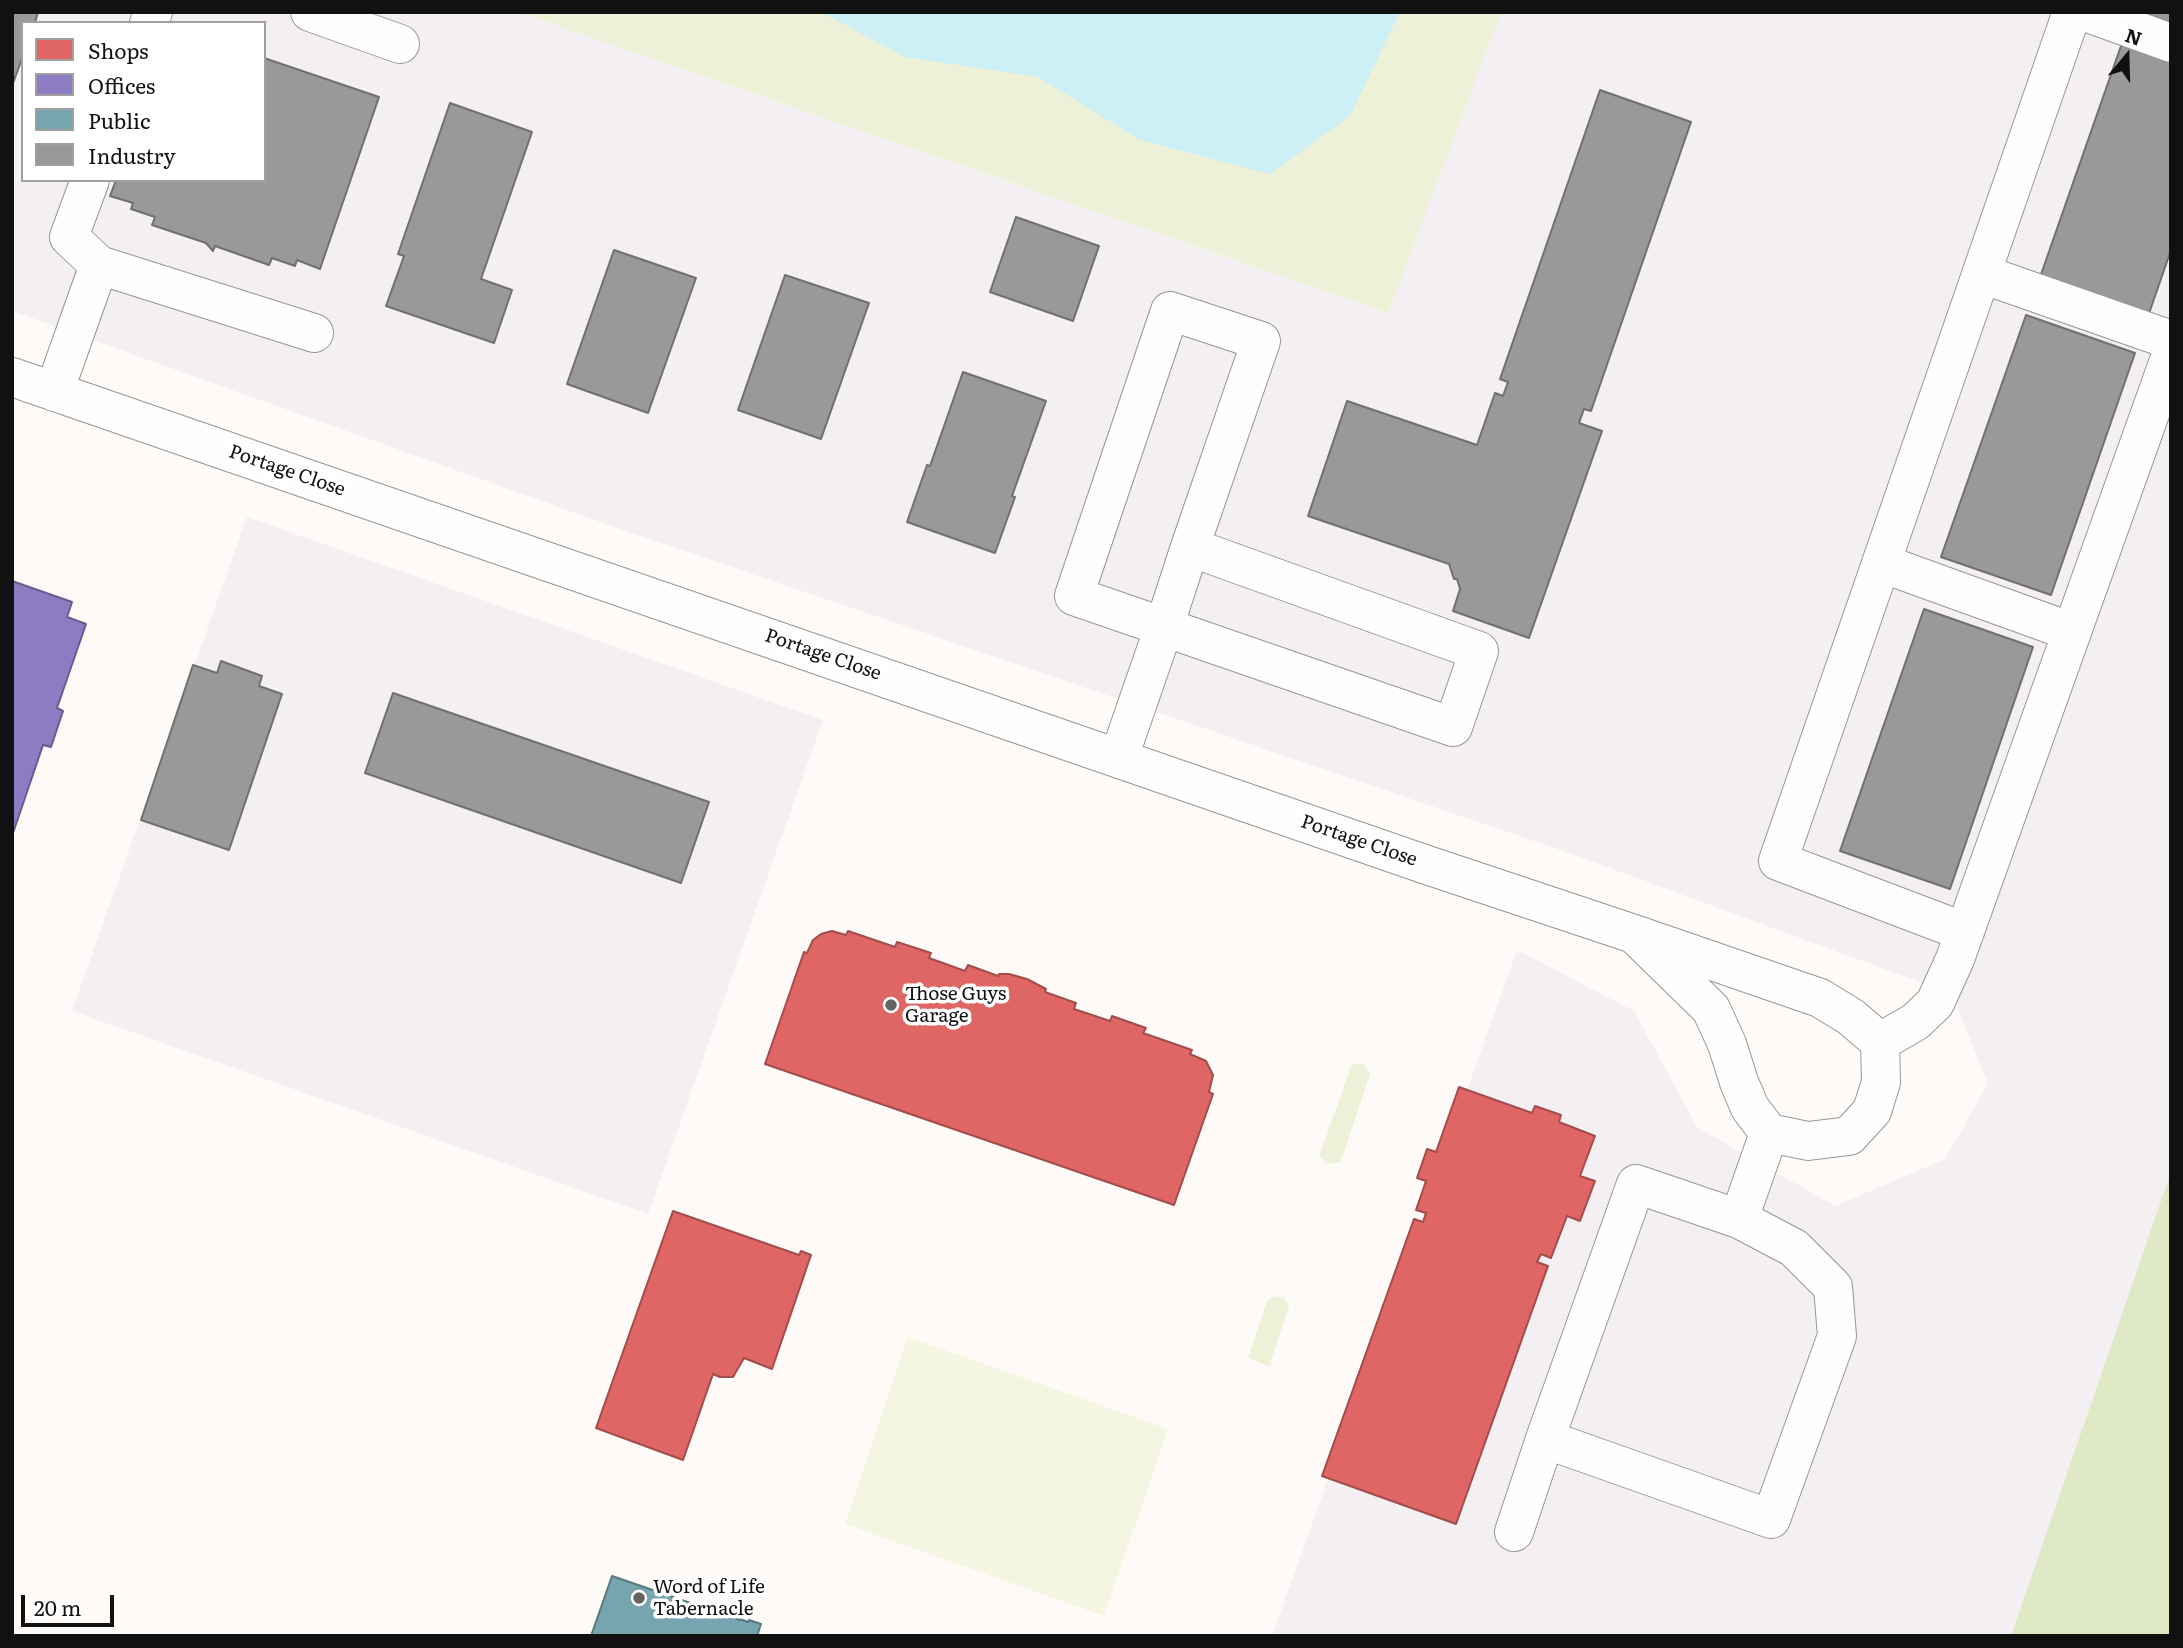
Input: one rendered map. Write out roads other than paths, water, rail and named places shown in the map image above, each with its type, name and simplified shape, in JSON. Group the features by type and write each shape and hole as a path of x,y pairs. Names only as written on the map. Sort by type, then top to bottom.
{"street":[{"path":"310,12 400,44"},
{"path":"1965,932 1778,861 2072,12"},
{"path":"2085,12 2171,43"},
{"path":"89,182 69,237 99,265 314,333"},
{"path":"54,392 99,265"},
{"path":"1982,274 2171,340"},
{"path":"1119,757 1164,627 1190,547 1261,341 1170,312 1074,596 1164,627 1453,727 1479,651 1190,547"},
{"path":"1739,1219 1769,1133 1808,1141 1849,1136 1872,1111 1881,1082 1880,1042 1915,1022 1935,1003 1965,932 2171,355"},
{"name":"Portage Close","path":"12,377 1820,998 1851,1017 1880,1042"},
{"path":"1881,563 2072,632"},
{"name":"Portage Close","path":"1634,934 1711,1009 1750,1108 1769,1133"},
{"path":"1514,1532 1545,1439 1636,1184 1739,1219 1794,1248 1833,1287 1837,1336 1770,1519 1545,1439"}],"water":[{"path":"821,12 1400,12 1350,116 1270,174 1140,140 1038,77 905,57"}],"place":[{"name":"Those Guys Garage","path":"891,1005"},
{"name":"Word of Life Tabernacle","path":"639,1598"}]}
